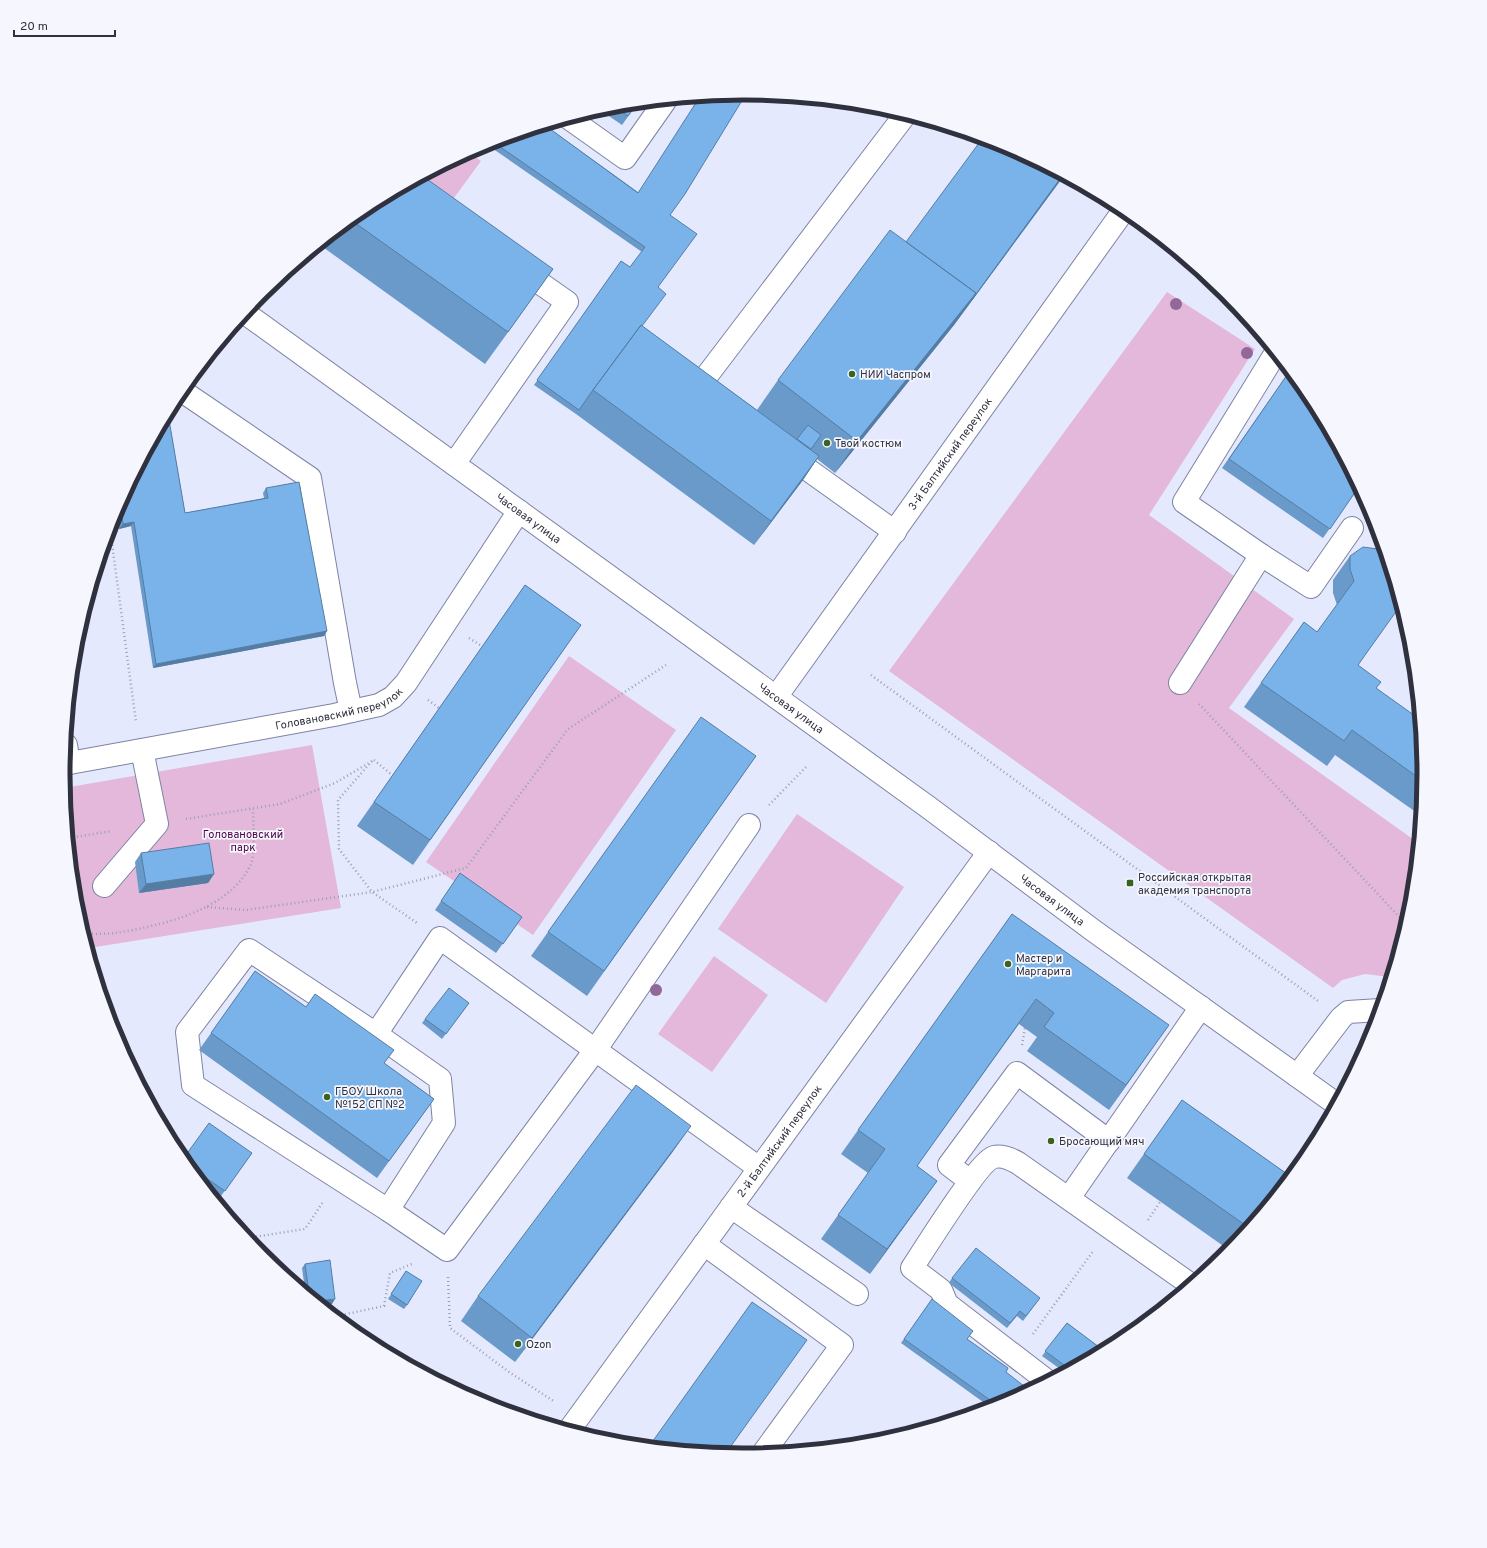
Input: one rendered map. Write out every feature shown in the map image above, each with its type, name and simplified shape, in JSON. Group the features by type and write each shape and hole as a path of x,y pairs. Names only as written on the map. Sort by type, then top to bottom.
{"street":[{"path":"574,122 624,158 663,105"},
{"path":"722,408 696,390 901,119"},
{"name":"3-й Балтийский переулок","path":"776,697 1120,216"},
{"path":"454,464 567,302 503,256"},
{"name":"Часовая улица","path":"250,316 989,852 1094,931 1332,1102"},
{"path":"1273,358 1184,502 1261,555 1311,587 1352,528"},
{"path":"188,395 310,478 351,711"},
{"path":"800,464 895,532"},
{"name":"Головановский переулок","path":"70,757 142,750 351,711 378,705 393,697 406,683 519,511"},
{"path":"1180,684 1261,555"},
{"path":"104,886 158,824 142,750"},
{"path":"388,1210 444,1123 440,1079 376,1034 249,950 187,1032 193,1085 388,1210 447,1250 596,1049 749,825"},
{"name":"2-й Балтийский переулок","path":"574,1424 989,852"},
{"path":"376,1034 440,938 759,1168"},
{"path":"1069,1198 1201,1007"},
{"path":"1297,1076 1341,1018 1348,1012 1374,1010"},
{"path":"970,1181 949,1165 1016,1073 1109,1141"},
{"path":"1042,1377 947,1304 941,1290 912,1268 970,1181 984,1164 994,1157 1006,1158 1018,1163 1186,1281"},
{"path":"731,1207 857,1294"},
{"path":"704,1244 842,1344 768,1447"}],"path":[{"path":"112,542 136,721 142,750"},
{"path":"207,907 246,910 372,892 466,868 568,729 666,665"},
{"path":"871,675 1341,1018"},
{"path":"1180,684 1401,919"},
{"path":"374,760 338,800 339,849 372,892 440,938"},
{"path":"374,760 392,775"},
{"path":"158,824 280,804 335,783 374,760"},
{"path":"749,825 807,766"},
{"path":"90,934 114,933 166,923 207,907 238,885 251,865 254,840 253,808"},
{"path":"73,837 113,831"},
{"path":"255,1237 305,1229 338,1179"},
{"path":"1017,1357 1110,1228"},
{"path":"342,1315 384,1306 390,1273 447,1250 450,1328 509,1372 574,1424"}],"green space":[{"path":"475,157 481,161 451,202 423,182"},
{"path":"1167,292 1255,349 1149,515 1294,619 1229,708 1414,840 1404,905 1394,948 1385,976 1365,974 1342,980 1333,988 889,671"},
{"path":"569,656 676,730 533,935 426,862"},
{"name":"Головановский парк","path":"312,745 341,908 93,947 83,905 76,862 71,818 70,787"},
{"path":"797,814 904,887 826,1003 718,929"},
{"path":"714,956 768,995 712,1072 658,1034"}],"building":[{"path":"742,100 685,194 670,215 697,234 658,287 666,294 642,326 641,325 579,410 537,380 621,261 630,267 645,247 500,147 550,129 638,193 696,102"},
{"path":"633,110 628,116 622,111"},
{"path":"979,143 1041,170 1059,180 971,301 976,293 906,242"},
{"path":"428,180 553,269 508,332 356,223 369,214"},
{"path":"890,230 976,293 857,441 778,380"},
{"path":"641,325 819,456 771,521 593,390"},
{"path":"1286,376 1327,437 1355,492 1330,529 1229,459"},
{"path":"169,422 185,513 268,498 266,488 299,482 327,631 156,664 134,522 123,524 122,515 139,476"},
{"path":"808,425 821,435 811,449 797,439"},
{"path":"1363,547 1378,549 1397,611 1358,665 1381,682 1376,688 1414,715 1417,777 1352,730 1344,741 1261,683 1304,622 1317,632 1354,581 1350,569 1350,556"},
{"path":"525,585 581,625 430,840 374,802"},
{"path":"701,717 756,756 604,971 548,932"},
{"path":"209,843 214,874 146,884 141,853"},
{"path":"460,873 522,917 503,944 441,901"},
{"path":"1012,914 1169,1025 1126,1085 1044,1027 1054,1013 1036,999 917,1166 937,1181 887,1249 838,1215 885,1149 858,1130"},
{"path":"255,971 306,1007 315,994 394,1050 384,1063 434,1099 389,1161 211,1033"},
{"path":"449,988 469,1003 446,1034 425,1019"},
{"path":"636,1085 691,1126 532,1338 478,1296"},
{"path":"1182,1100 1286,1173 1244,1224 1144,1154"},
{"path":"209,1123 252,1153 225,1191 204,1176 187,1153"},
{"path":"976,1248 1040,1298 1026,1316 1020,1311 1010,1323 952,1278"},
{"path":"330,1260 335,1299 324,1300 308,1288 305,1264"},
{"path":"406,1271 422,1281 407,1305 391,1294"},
{"path":"932,1299 973,1331 967,1339 1008,1368 1006,1372 1024,1386 990,1400 904,1339"},
{"path":"752,1302 807,1340 730,1447 653,1441"},
{"path":"1067,1323 1098,1346 1064,1365 1045,1351"}],"place":[{"name":"НИИ Часпром","path":"852,374"},
{"name":"Твой костюм","path":"827,443"},
{"name":"Российская открытая академия транспорта","path":"1130,883"},
{"name":"Мастер и Маргарита","path":"1008,964"},
{"name":"ГБОУ Школа №152 СП №2","path":"327,1097"},
{"name":"Бросающий мяч","path":"1051,1141"},
{"name":"Ozon","path":"518,1344"}]}
